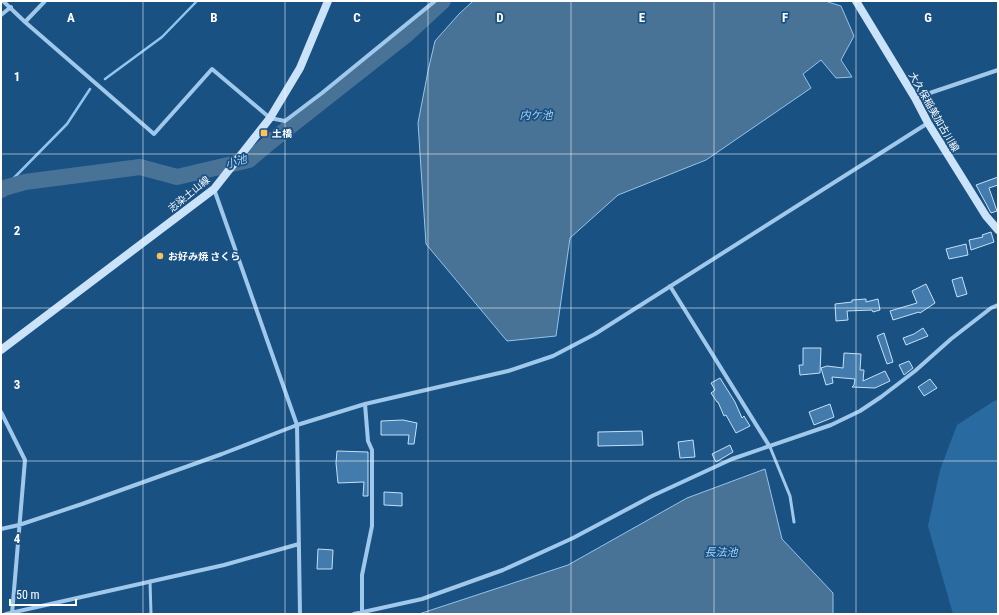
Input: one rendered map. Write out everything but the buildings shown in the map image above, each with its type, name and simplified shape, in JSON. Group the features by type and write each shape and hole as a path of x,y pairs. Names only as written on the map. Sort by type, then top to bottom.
{"main road":[{"name":"志染土山線","path":"1,350 214,189 270,118 300,68 327,2"},
{"name":"大久保稲美加古川線","path":"857,2 915,98 928,123 986,216 998,230"}],"street":[{"path":"3,1 25,22 154,134 212,69 270,118 285,121 435,1"},
{"path":"25,22 45,1"},
{"path":"1,15 11,8"},
{"path":"915,98 998,70"},
{"path":"1,529 19,525 222,454 298,425 365,404 508,371 553,356 595,334 928,123"},
{"path":"214,189 298,425 300,614"},
{"path":"670,286 770,447"},
{"path":"354,614 422,599 503,570 573,538 652,496 732,459 831,425 860,411 915,371 951,339 991,308 998,305"},
{"path":"362,612 362,575 372,526 372,450 368,441 365,404"},
{"path":"1,412 25,460 12,613"},
{"path":"6,614 150,582 299,544"}],"lane":[{"path":"770,447 790,496 794,522"},
{"path":"150,582 151,614"}],"shaded area":[{"path":"998,400 998,614 953,614 928,526 940,470 957,425 994,401"}],"water":[{"name":"内ケ池","path":"473,1 825,1 841,6 854,36 841,60 852,77 836,78 821,60 803,74 811,88 706,160 618,195 570,238 556,336 507,341 426,244 418,123 428,71 435,41"},
{"name":"長法池","path":"765,469 782,539 833,593 833,614 419,614 568,565 687,498"}],"waterway":[{"path":"105,79 162,37 197,1"},
{"name":"小池","path":"1,190 25,182 140,167 177,177 249,160 405,36 443,1"},
{"path":"4,188 67,124 90,89"}],"place":[{"name":"土橋","path":"264,133"},
{"name":"お好み焼 さくら","path":"160,256"}]}
